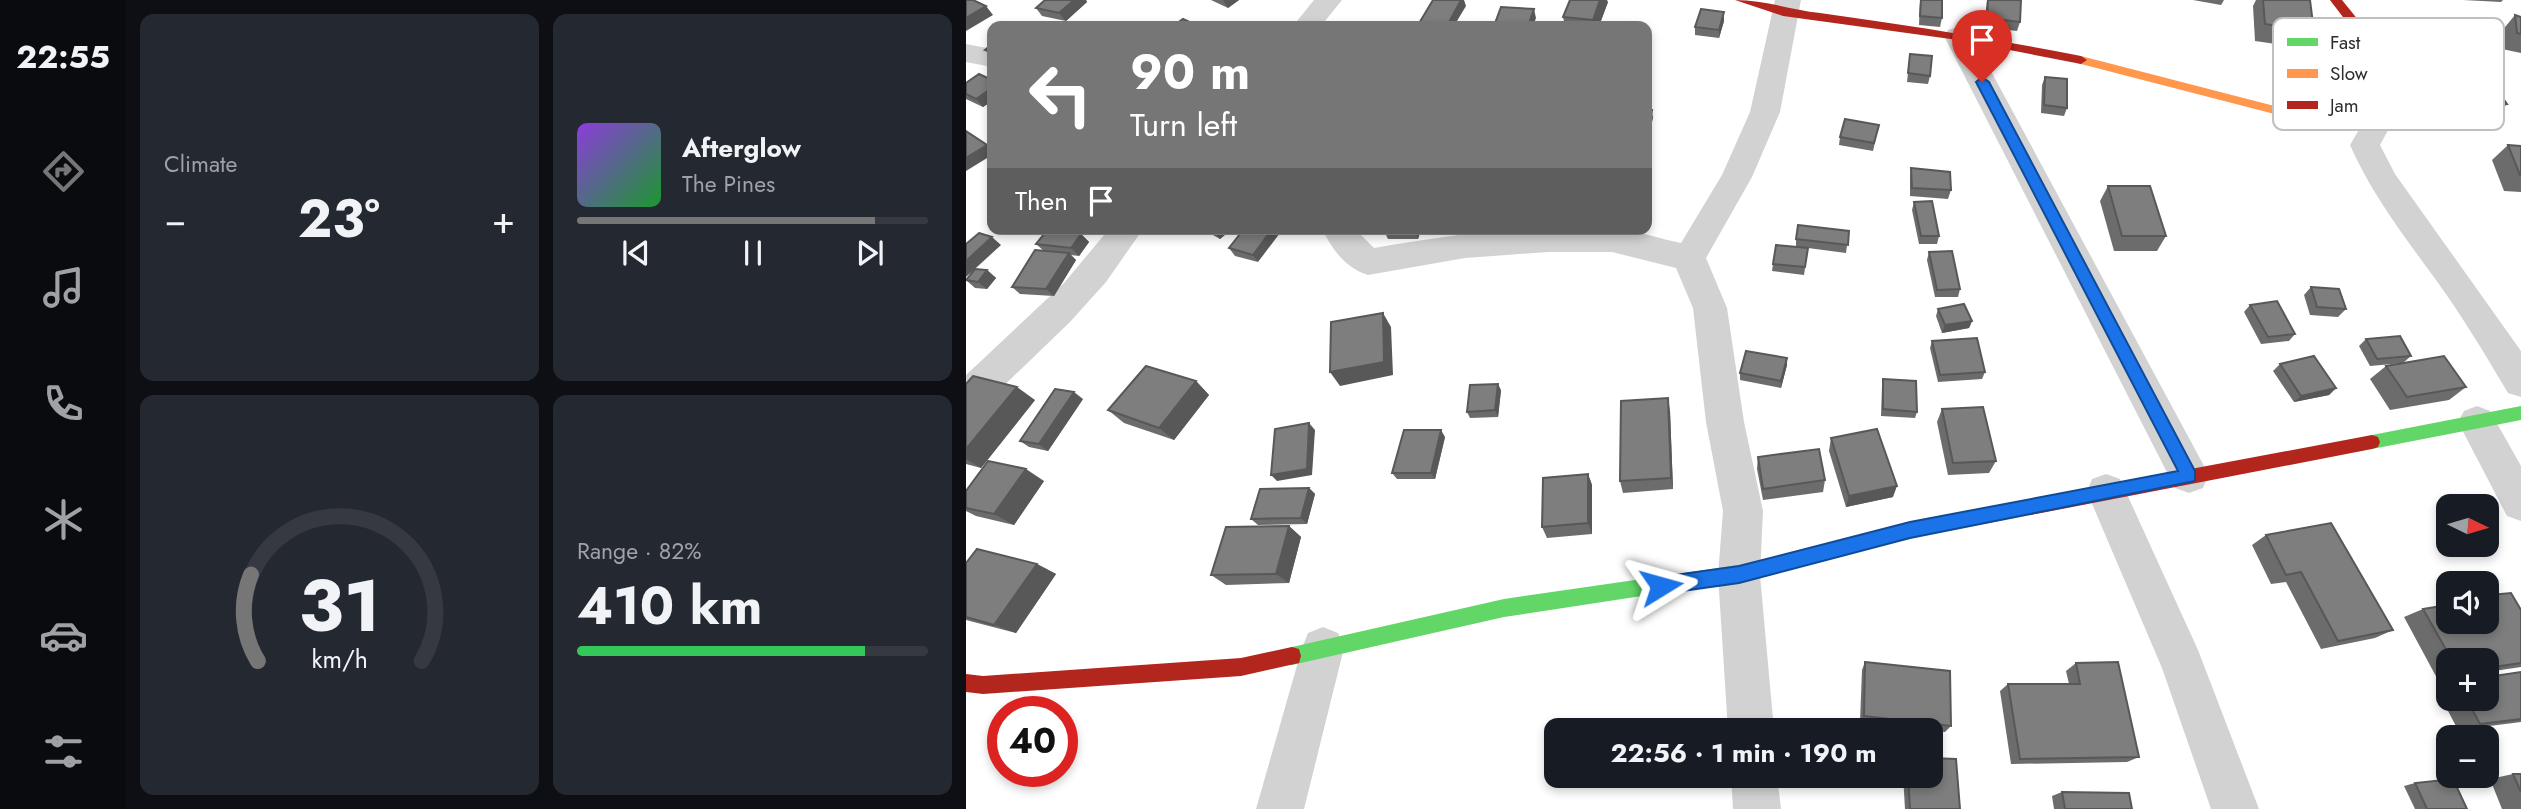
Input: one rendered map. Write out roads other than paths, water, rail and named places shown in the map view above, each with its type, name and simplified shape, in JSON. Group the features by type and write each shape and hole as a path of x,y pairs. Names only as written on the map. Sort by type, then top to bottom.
{"street":[{"path":"1310,21 1329,0"},
{"path":"1741,0 1958,36 2097,63 2273,109"},
{"path":"2336,0 2351,18"},
{"path":"1689,258 1737,177 1765,112 1786,6"},
{"path":"1958,36 2189,476"},
{"path":"966,53 987,57"},
{"path":"2373,130 2365,145 2396,206 2448,271 2521,382"},
{"path":"966,391 978,387 1057,314 1114,251 1123,235"},
{"path":"1342,235 1359,257 1368,262 1465,246 1548,240 1612,240 1689,258"},
{"path":"1689,258 1710,308 1725,422 1743,511 1739,575 1750,718"},
{"path":"966,683 983,685 1241,667 1504,608 1739,575 1910,530 2521,413"},
{"path":"2477,422 2521,503"},
{"path":"2106,492 2183,665 2235,809"},
{"path":"1280,809 1323,648"},
{"path":"1755,788 1757,809"}]}
